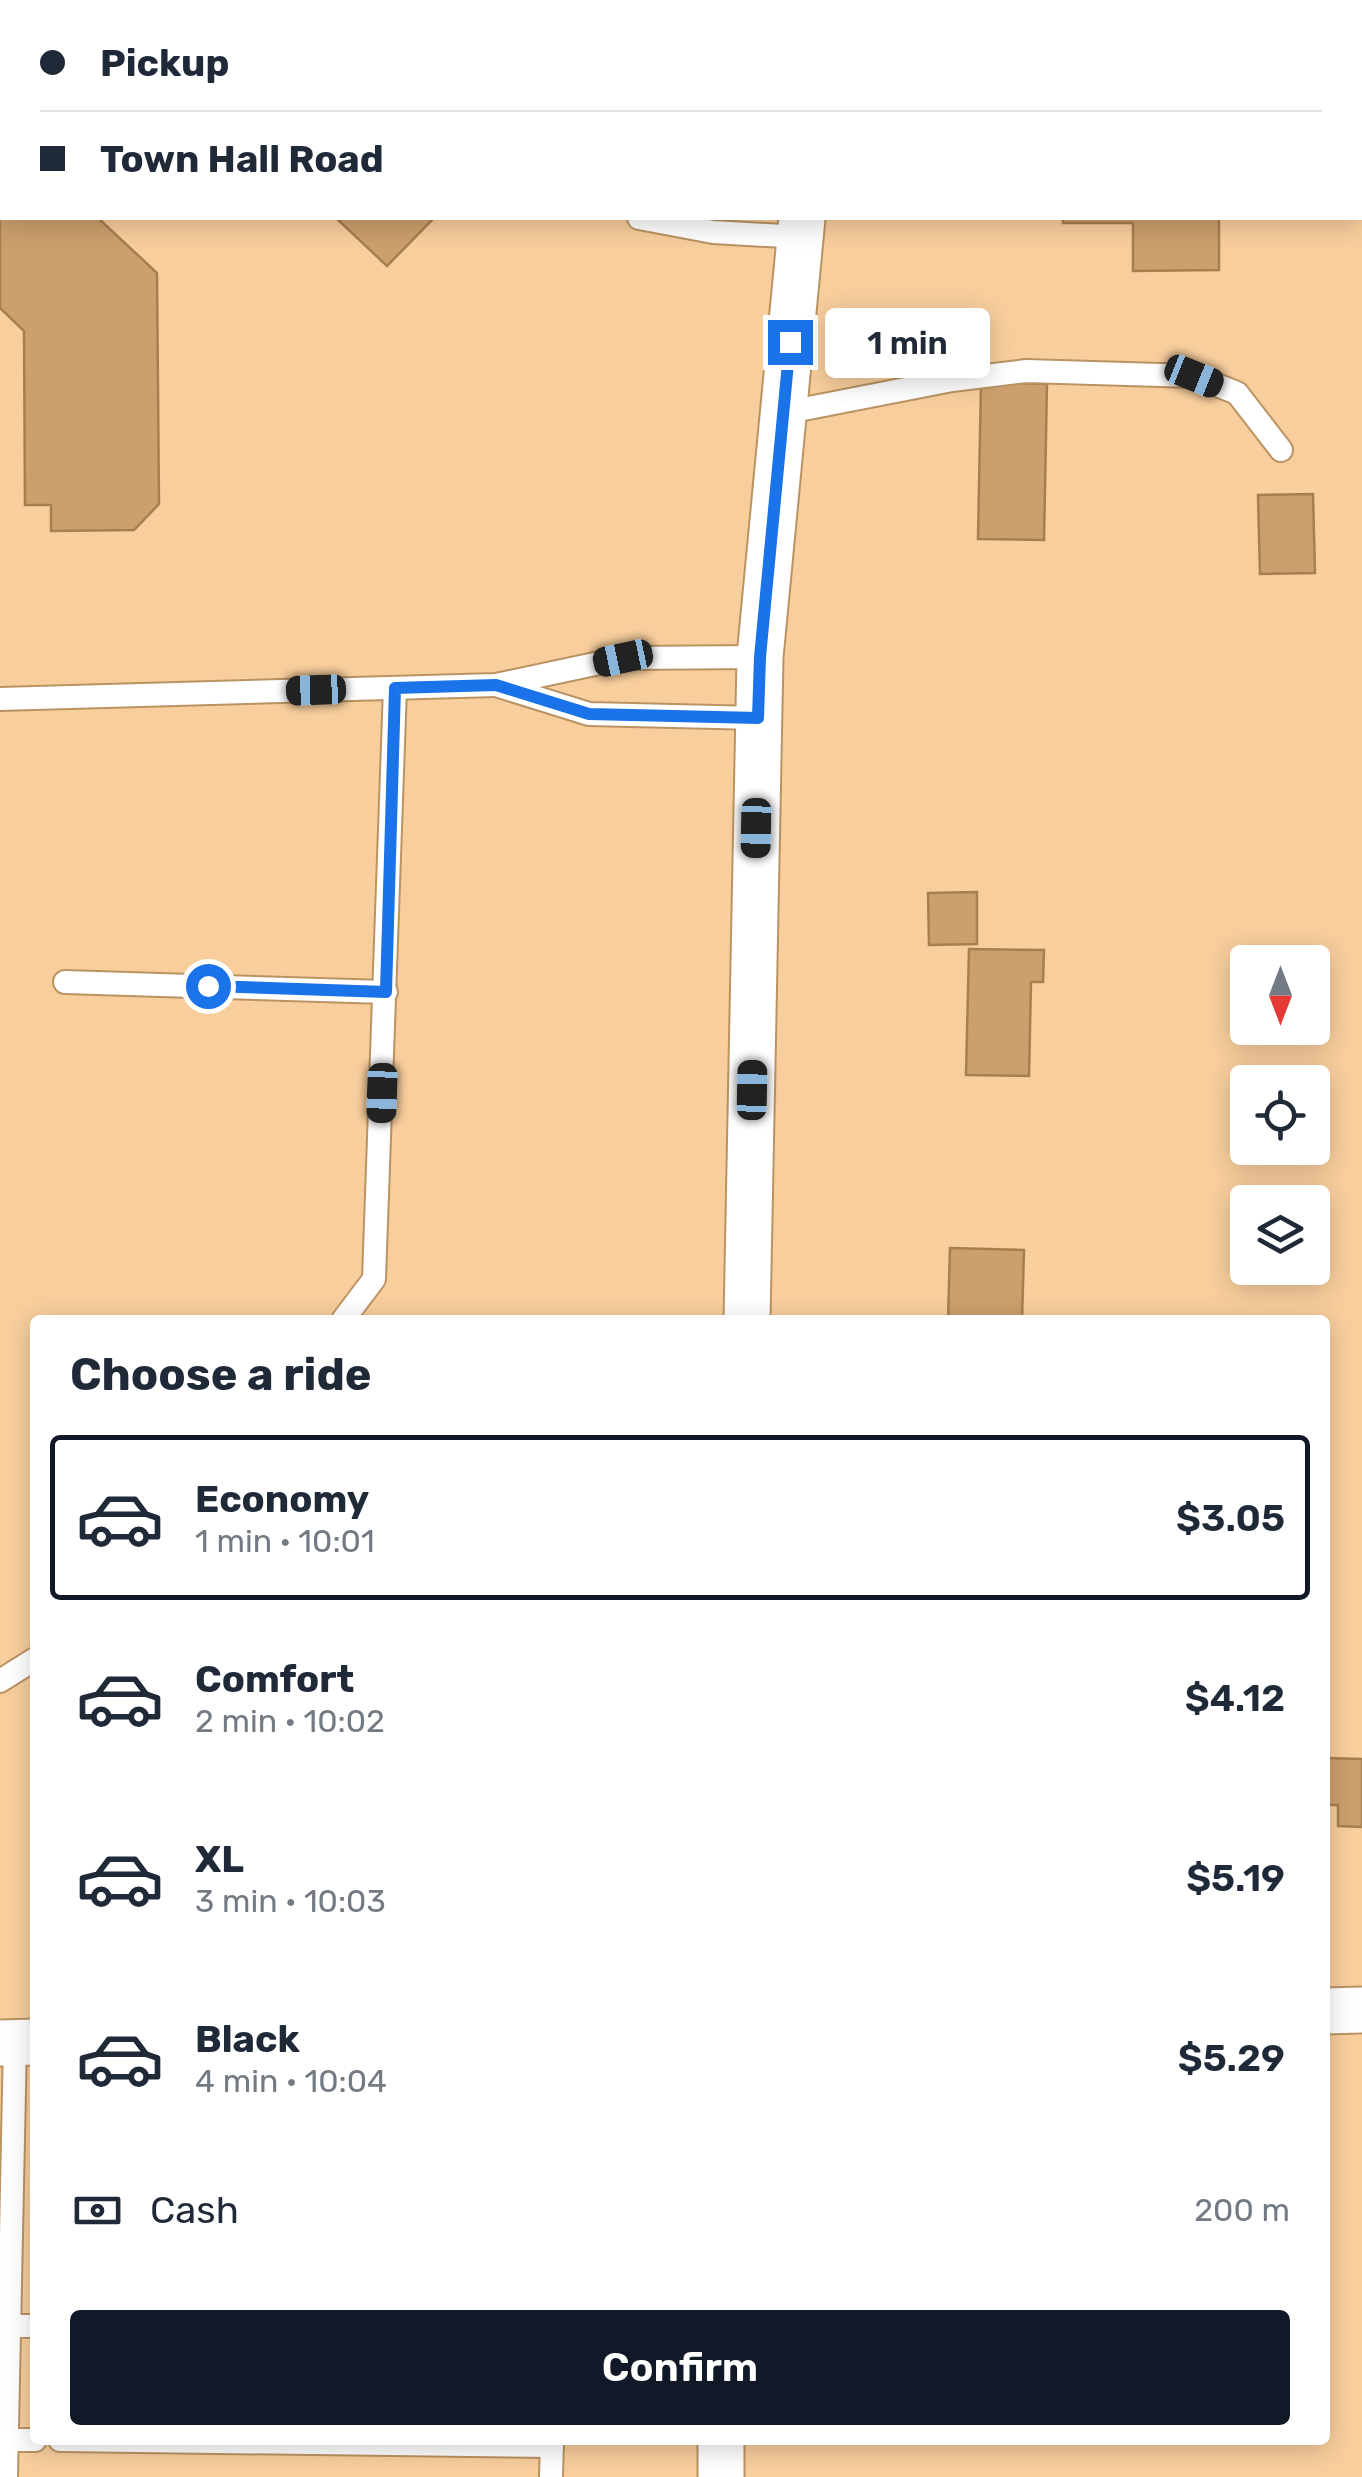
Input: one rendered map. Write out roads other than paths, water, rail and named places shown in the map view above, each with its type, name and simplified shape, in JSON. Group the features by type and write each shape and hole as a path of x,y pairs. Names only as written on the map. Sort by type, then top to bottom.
{"street":[{"path":"747,1315 760,657 802,227"},
{"path":"1330,2011 1362,2010"},
{"path":"721,2477 722,2445"}],"lane":[{"path":"650,220 713,232 802,227"},
{"path":"783,413 952,380 1026,371 1194,376 1237,393 1281,450"},
{"path":"0,699 496,685 623,658 760,657"},
{"path":"496,685 589,714 758,718"},
{"path":"347,1315 374,1279 395,688"},
{"path":"65,982 386,992"},
{"path":"0,1681 30,1661"},
{"path":"6,2477 9,2326 23,2203 16,2042"},
{"path":"9,2326 30,2326"},
{"path":"7,2440 30,2440"},
{"path":"551,2477 552,2445"}]}
